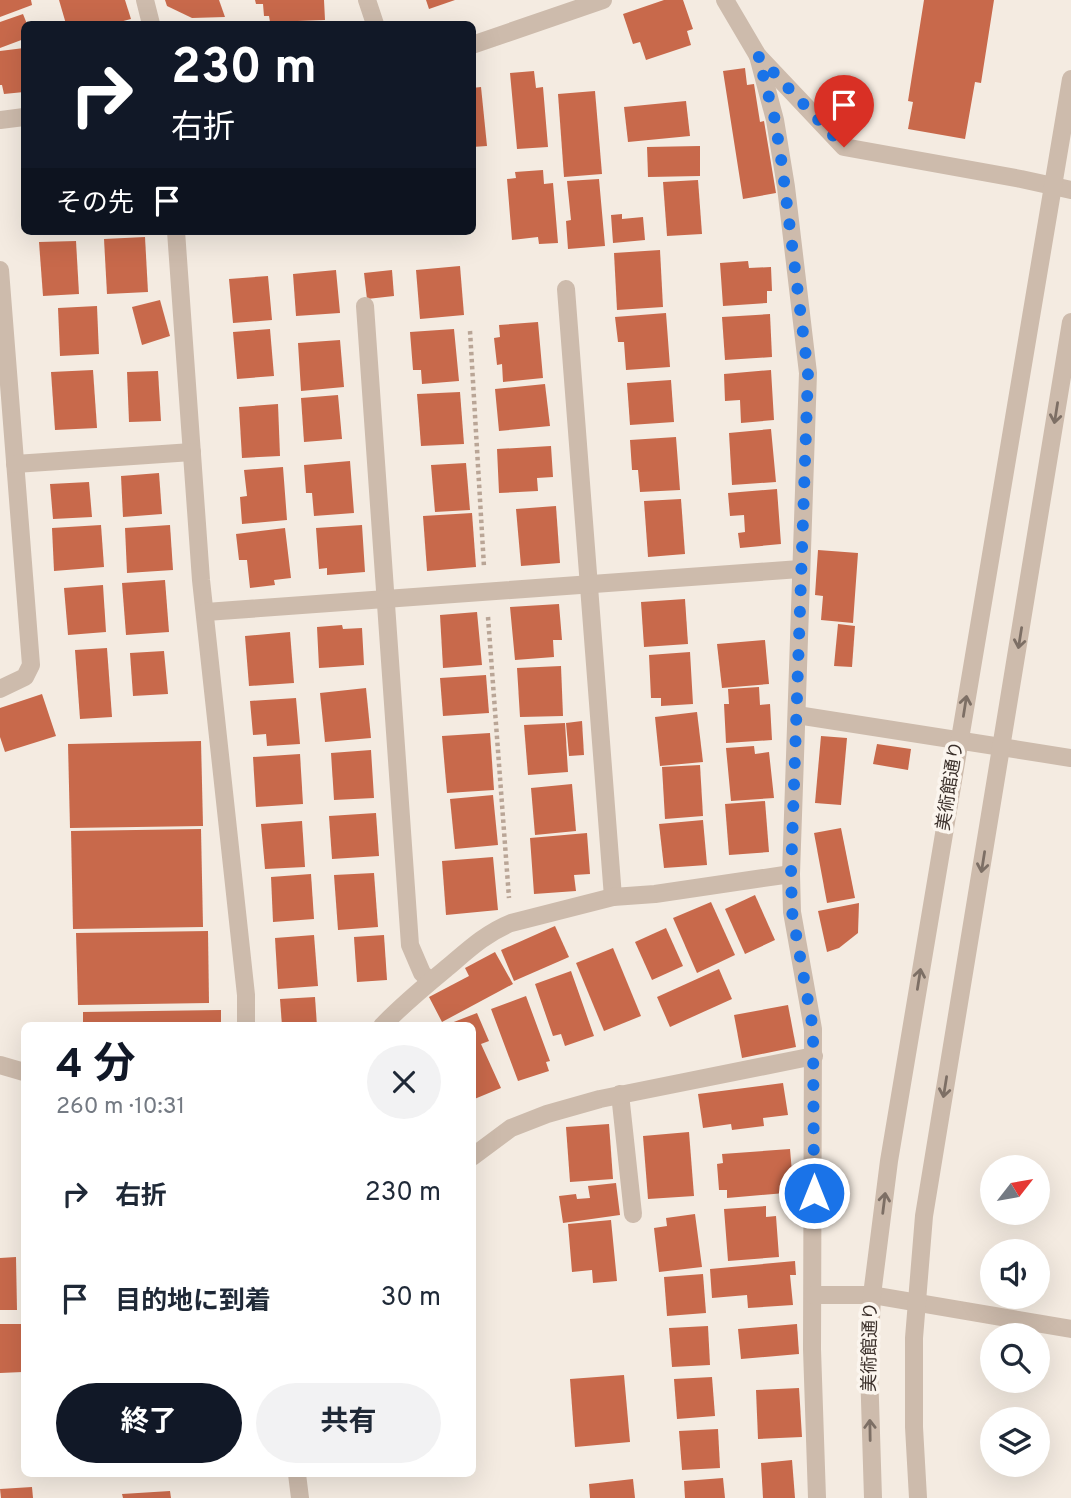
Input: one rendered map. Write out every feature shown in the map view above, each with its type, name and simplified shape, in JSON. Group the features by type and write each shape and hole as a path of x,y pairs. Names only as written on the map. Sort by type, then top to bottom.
{"street":[{"path":"145,0 150,21"},
{"path":"367,0 374,21"},
{"path":"476,44 603,0"},
{"path":"724,0 758,56 850,148 1071,191"},
{"path":"758,56 775,120 784,174 808,373 791,874 792,912 813,1029 813,1295 817,1498"},
{"name":"美術館通り","path":"873,1498 869,1368 872,1296 889,1161 1071,79"},
{"path":"0,120 21,117"},
{"path":"176,235 201,580 246,995 246,1022"},
{"path":"0,270 31,665 25,677 0,689"},
{"path":"566,289 613,897"},
{"path":"365,306 410,945 422,973 430,981"},
{"path":"918,1498 914,1427 916,1303 924,1216 1071,322"},
{"path":"15,464 192,452"},
{"path":"206,612 800,569"},
{"path":"797,715 1071,758"},
{"path":"386,1022 473,945 511,923 613,897 655,894 791,874"},
{"path":"476,1154 525,1121 620,1094 814,1056"},
{"path":"0,1065 21,1071"},
{"path":"620,1094 633,1214"},
{"path":"813,1295 872,1296 1071,1329"},
{"path":"297,1477 300,1498"}],"path":[{"path":"470,331 511,923"}],"building":[{"path":"0,0 31,0 32,5 0,17"},
{"path":"59,0 125,0 131,19 123,21 65,21"},
{"path":"165,0 219,0 225,17 192,18 167,6"},
{"path":"255,0 324,0 325,20 270,21 269,16 264,16 263,4 256,4"},
{"path":"426,0 455,0 429,9"},
{"path":"664,0 683,0 693,29 687,31 691,45 646,60 640,42 633,44 623,14"},
{"path":"924,0 994,0 981,83 975,82 965,139 908,129 913,102 908,101"},
{"path":"23,14 26,21 21,21 21,40 0,48 0,22"},
{"path":"21,48 21,92 4,94 0,85 0,51"},
{"path":"745,68 747,85 754,84 760,122 764,121 776,193 743,199 723,71"},
{"path":"534,71 536,88 543,87 548,147 517,149 510,73"},
{"path":"481,87 487,146 476,147 476,88"},
{"path":"595,91 602,174 564,177 558,94"},
{"path":"686,101 690,136 628,142 624,107"},
{"path":"700,146 700,176 648,177 647,147"},
{"path":"543,170 544,184 553,183 558,243 539,244 538,237 512,240 507,179 516,178 515,172"},
{"path":"599,179 605,246 568,249 566,221 571,220 567,181"},
{"path":"698,180 702,234 667,236 663,182"},
{"path":"622,214 622,219 643,217 645,240 613,243 611,215"},
{"path":"145,237 148,292 107,294 104,239"},
{"path":"76,241 79,294 43,296 39,242"},
{"path":"660,250 663,307 617,310 614,253"},
{"path":"748,261 749,268 771,267 772,291 767,291 767,303 723,306 720,263"},
{"path":"460,266 464,315 420,319 416,270"},
{"path":"336,270 340,313 296,316 293,274"},
{"path":"392,270 394,296 367,299 364,273"},
{"path":"268,276 272,320 233,323 229,279"},
{"path":"160,300 170,336 142,345 132,307"},
{"path":"97,306 99,354 60,356 58,308"},
{"path":"666,313 670,367 626,370 624,342 618,342 615,317"},
{"path":"770,314 772,357 725,360 722,317"},
{"path":"538,322 543,378 503,382 502,364 497,365 494,338 500,337 499,325"},
{"path":"270,329 274,376 237,379 233,332"},
{"path":"454,329 459,381 422,384 421,370 413,370 410,332"},
{"path":"340,340 344,387 301,391 298,343"},
{"path":"93,370 97,428 55,430 51,372"},
{"path":"771,370 774,420 741,423 740,400 725,401 724,374"},
{"path":"158,371 161,421 129,422 127,372"},
{"path":"671,380 674,422 630,425 627,383"},
{"path":"545,384 550,426 499,431 495,389"},
{"path":"460,392 464,444 421,446 417,394"},
{"path":"338,395 342,439 304,442 301,398"},
{"path":"278,404 280,456 242,458 239,407"},
{"path":"771,429 776,482 732,485 729,433"},
{"path":"676,437 680,490 640,492 638,470 632,470 630,440"},
{"path":"551,446 553,477 537,478 538,491 499,493 497,449"},
{"path":"350,461 354,513 314,516 312,493 306,493 304,465"},
{"path":"466,463 470,510 435,512 431,465"},
{"path":"283,467 287,520 242,524 240,497 247,496 244,470"},
{"path":"159,473 162,514 123,517 121,476"},
{"path":"89,482 92,517 53,519 50,484"},
{"path":"777,489 781,544 740,548 738,533 745,532 744,515 730,516 728,493"},
{"path":"681,499 685,554 648,557 644,501"},
{"path":"556,506 560,563 521,566 516,509"},
{"path":"472,513 476,567 427,571 423,516"},
{"path":"101,525 104,567 54,571 52,528"},
{"path":"170,525 173,570 127,573 125,528"},
{"path":"362,525 365,572 327,575 327,568 319,569 316,528"},
{"path":"285,528 291,578 274,580 275,585 250,588 247,560 239,560 236,534"},
{"path":"818,550 858,553 853,623 821,620 823,596 815,595"},
{"path":"165,580 169,632 126,635 122,583"},
{"path":"103,585 106,632 68,635 64,588"},
{"path":"685,599 688,644 644,647 641,602"},
{"path":"559,604 562,640 553,640 554,657 515,660 510,607"},
{"path":"477,612 482,665 443,668 440,615"},
{"path":"838,624 855,626 852,667 834,666"},
{"path":"342,625 343,629 362,628 364,665 319,668 317,627"},
{"path":"290,632 294,683 249,686 245,636"},
{"path":"765,640 769,684 722,688 717,644"},
{"path":"107,648 112,717 80,719 75,650"},
{"path":"164,651 168,694 133,696 130,653"},
{"path":"690,652 693,704 661,706 661,698 651,698 649,655"},
{"path":"561,666 563,716 520,717 517,668"},
{"path":"486,675 489,713 443,716 440,678"},
{"path":"759,687 760,705 770,704 772,740 726,743 724,704 729,704 728,689"},
{"path":"366,688 371,738 325,742 320,693"},
{"path":"42,694 56,736 5,752 0,737 0,708"},
{"path":"296,698 300,744 267,746 266,734 253,735 250,701"},
{"path":"697,712 703,762 660,766 655,717"},
{"path":"582,721 584,755 569,756 566,723"},
{"path":"565,723 568,772 528,775 524,725"},
{"path":"490,733 494,790 447,793 442,736"},
{"path":"821,736 847,738 841,805 815,803"},
{"path":"201,741 203,826 70,828 68,744"},
{"path":"877,744 911,749 908,770 873,764"},
{"path":"754,746 755,754 769,752 774,798 731,801 726,748"},
{"path":"371,750 374,798 334,800 331,753"},
{"path":"300,754 303,804 256,807 253,757"},
{"path":"700,765 703,816 665,819 662,767"},
{"path":"572,784 576,831 535,835 531,788"},
{"path":"493,795 498,845 455,849 450,799"},
{"path":"765,801 769,852 729,855 725,804"},
{"path":"376,813 379,856 332,859 329,816"},
{"path":"703,820 707,865 664,868 659,824"},
{"path":"302,821 305,867 265,869 261,824"},
{"path":"841,828 855,898 827,903 814,833"},
{"path":"201,829 203,927 73,929 71,831"},
{"path":"587,833 590,874 574,875 576,891 534,894 530,838"},
{"path":"493,857 498,910 446,915 442,861"},
{"path":"374,873 378,927 338,930 334,875"},
{"path":"311,874 314,919 273,922 271,877"},
{"path":"755,895 775,940 745,954 725,909"},
{"path":"711,902 735,955 697,973 673,918"},
{"path":"859,903 858,933 839,948 827,952 818,911"},
{"path":"555,926 569,957 514,981 501,950"},
{"path":"666,928 683,966 652,980 635,942"},
{"path":"208,931 209,1003 78,1005 76,933"},
{"path":"314,935 318,986 278,989 275,938"},
{"path":"384,935 387,980 357,982 354,937"},
{"path":"613,948 641,1016 604,1031 576,963"},
{"path":"495,952 513,984 442,1022 429,997 469,976 465,968"},
{"path":"719,969 732,999 670,1027 657,997"},
{"path":"571,971 594,1036 565,1046 561,1034 553,1036 535,984"},
{"path":"526,996 550,1061 546,1062 549,1071 518,1081 491,1009"},
{"path":"315,997 317,1022 282,1022 280,999"},
{"path":"788,1005 796,1047 742,1058 734,1015"},
{"path":"221,1010 221,1022 83,1022 83,1012"},
{"path":"477,1013 489,1041 481,1044 501,1088 476,1098 476,1022 454,1022"},
{"path":"783,1083 788,1115 763,1118 764,1126 732,1130 731,1124 703,1128 698,1094"},
{"path":"609,1124 613,1179 570,1182 566,1127"},
{"path":"689,1132 694,1196 648,1199 643,1136"},
{"path":"790,1149 793,1184 784,1185 785,1193 727,1198 727,1190 719,1190 717,1164 723,1163 722,1154"},
{"path":"616,1183 620,1215 563,1223 559,1196 576,1194 577,1199 590,1198 588,1186"},
{"path":"766,1206 766,1217 776,1216 779,1257 728,1261 724,1209"},
{"path":"695,1214 702,1267 659,1272 654,1228 667,1226 666,1218"},
{"path":"611,1220 617,1281 593,1283 592,1270 572,1272 568,1224"},
{"path":"16,1257 17,1310 0,1310 0,1258"},
{"path":"795,1261 796,1275 790,1275 793,1305 748,1308 747,1295 712,1298 710,1269"},
{"path":"703,1274 706,1313 667,1316 664,1277"},
{"path":"0,1324 21,1324 21,1372 0,1373"},
{"path":"797,1324 799,1354 741,1359 738,1329"},
{"path":"708,1326 710,1365 672,1367 669,1328"},
{"path":"624,1375 630,1442 575,1447 570,1379"},
{"path":"712,1377 715,1416 677,1419 674,1379"},
{"path":"799,1388 802,1437 758,1439 756,1390"},
{"path":"718,1429 720,1468 682,1470 679,1431"},
{"path":"792,1460 795,1498 763,1498 761,1463"},
{"path":"723,1478 725,1498 685,1498 684,1481"},
{"path":"633,1479 635,1498 590,1498 589,1484"},
{"path":"32,1487 33,1498 1,1498 0,1489"},
{"path":"170,1491 171,1498 123,1498 122,1494"}],"route":[{"path":"814,1193 813,1029 792,912 791,874 808,373 786,187 775,120 758,56 844,147"}]}
